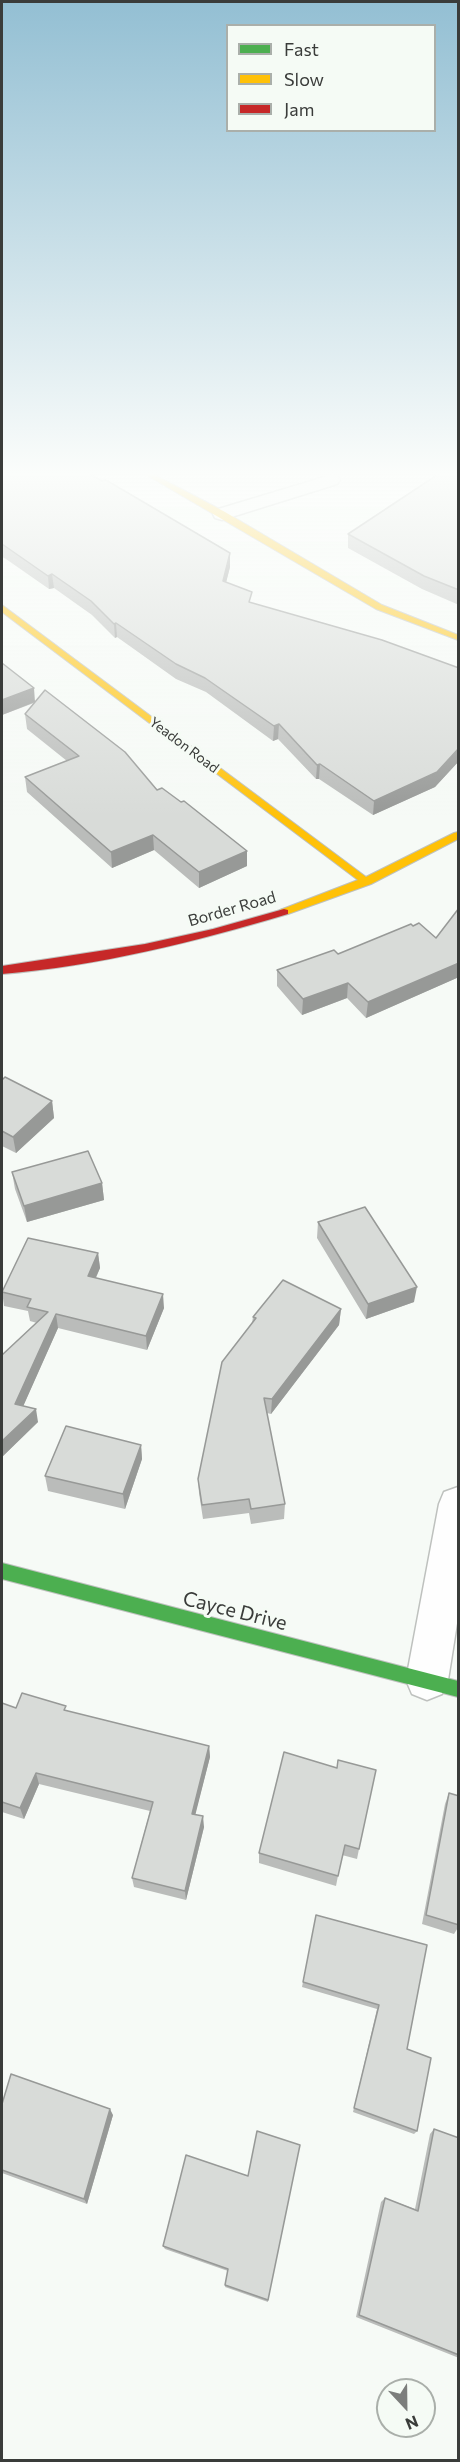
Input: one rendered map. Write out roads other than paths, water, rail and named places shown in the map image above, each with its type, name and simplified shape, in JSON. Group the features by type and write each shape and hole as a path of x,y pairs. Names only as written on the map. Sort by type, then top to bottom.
{"street":[{"path":"347,588 379,607 437,632 459,638"},
{"name":"Yeadon Road","path":"2,608 367,882"},
{"name":"Border Road","path":"2,970 85,961 207,935 297,908 367,882 408,864 459,835"},
{"path":"443,1684 459,1504"},
{"name":"Cayce Drive","path":"2,1571 443,1684"}]}
